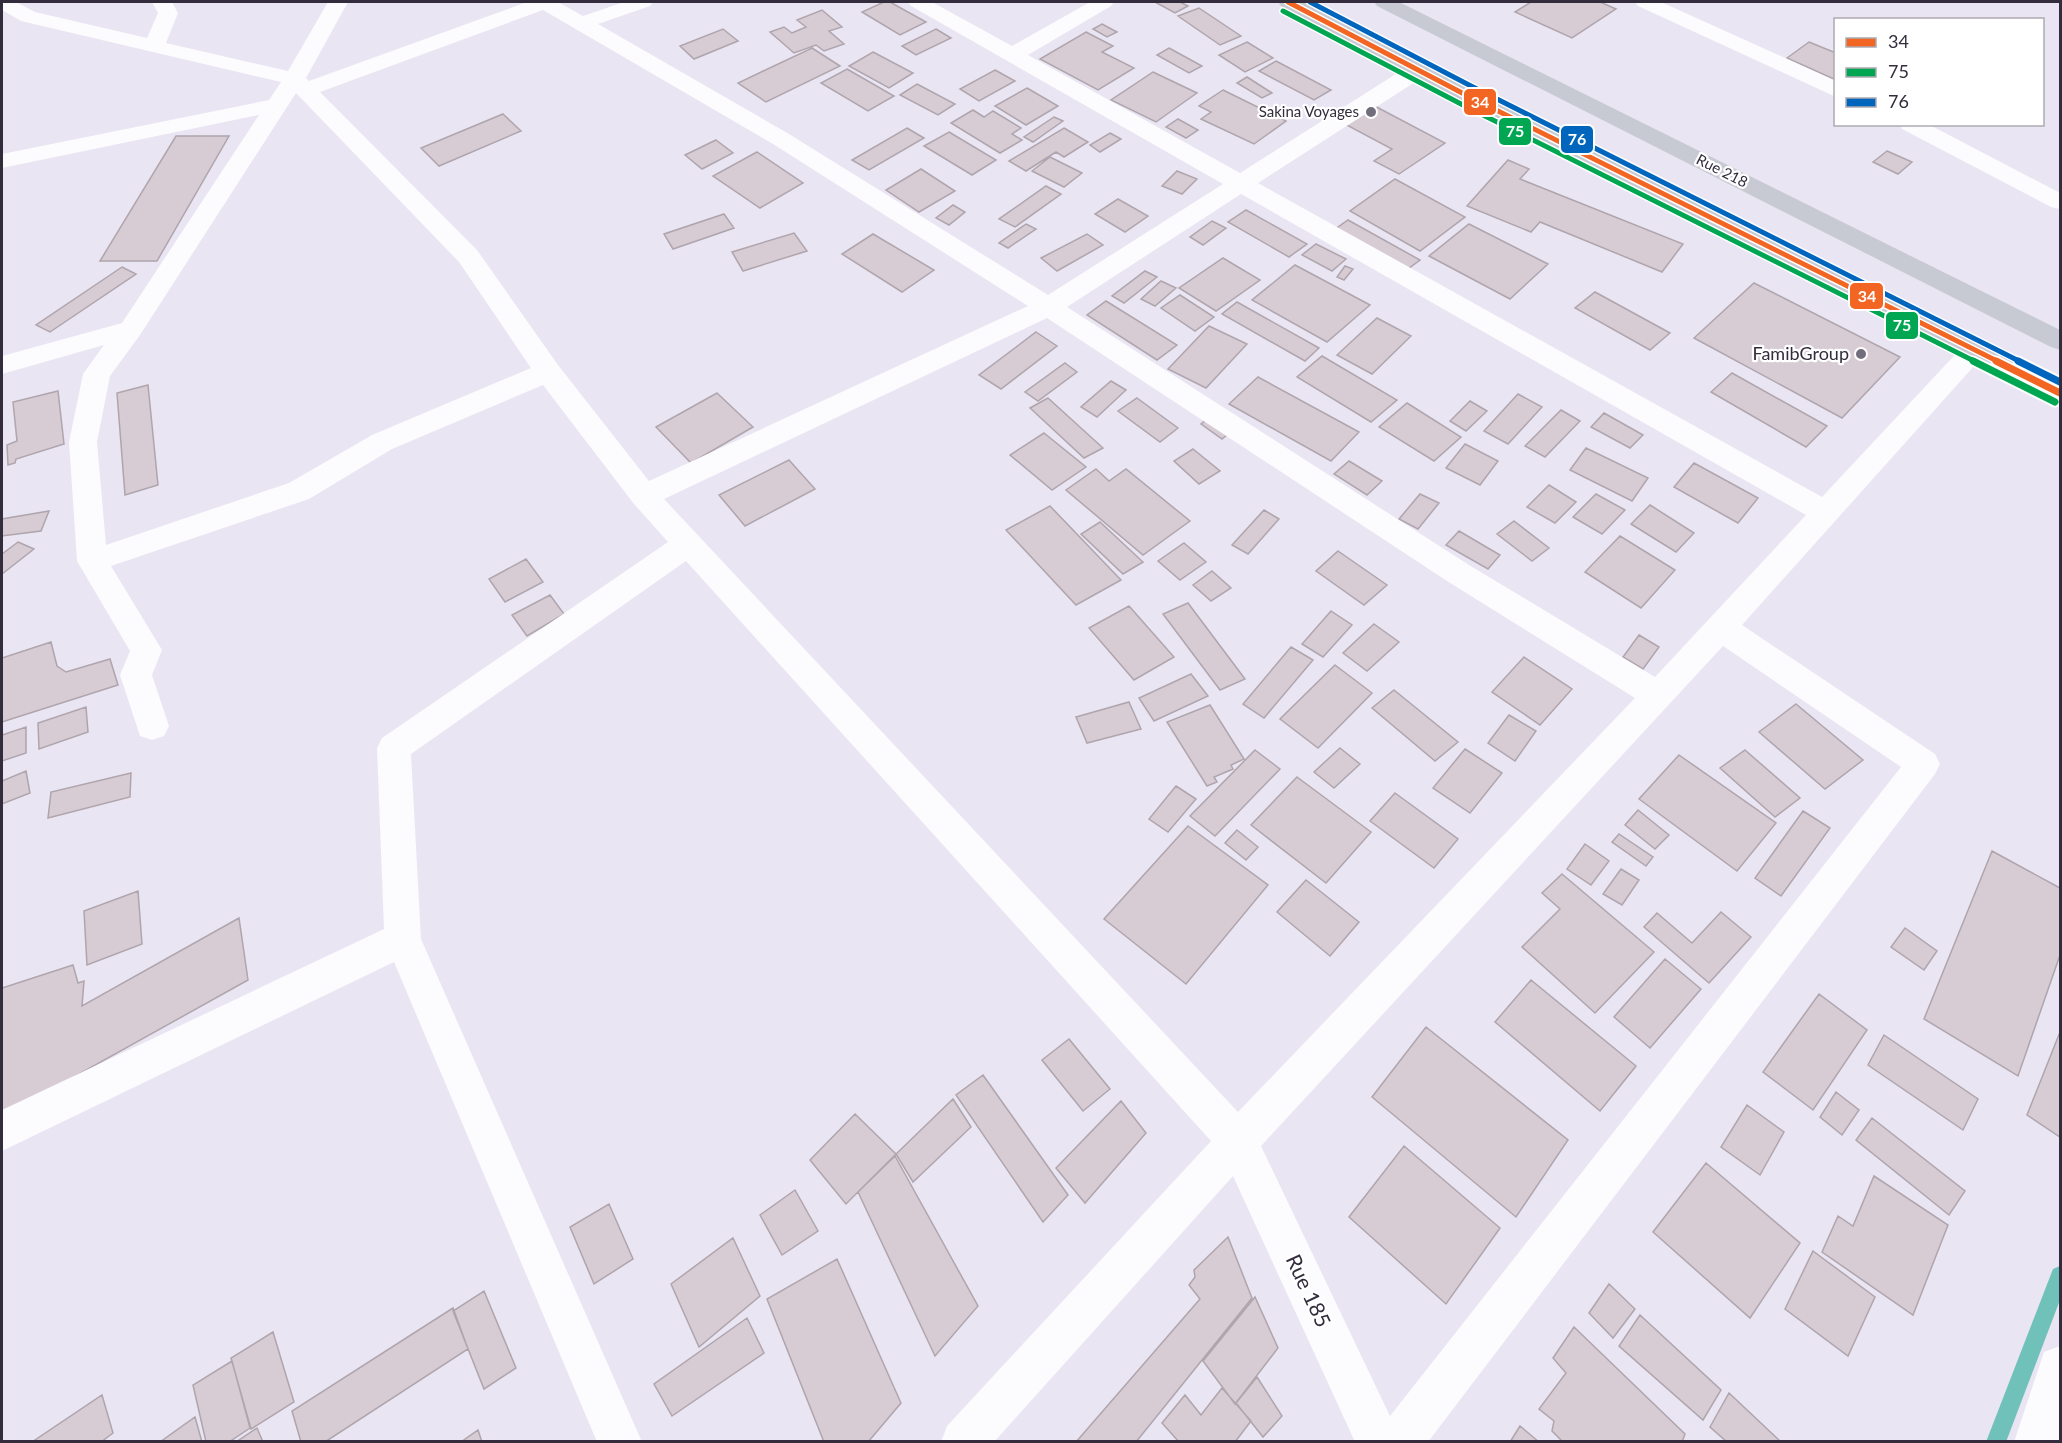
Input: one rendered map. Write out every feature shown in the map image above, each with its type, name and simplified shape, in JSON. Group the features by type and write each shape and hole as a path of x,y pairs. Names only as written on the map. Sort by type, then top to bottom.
{"highway":[{"path":"1288,2 1418,70 2061,393"},
{"name":"Rue 218","path":"1384,2 2061,341"}],"street":[{"path":"2,2 28,17 154,46 299,84 544,2 781,138 1048,307 1458,573 1658,696"},
{"path":"154,46 168,13 162,2"},
{"path":"152,726 136,675 146,650 92,561 83,442 97,374 131,329 277,105 299,84 338,2"},
{"path":"581,23 643,2"},
{"path":"918,2 1825,512"},
{"path":"1012,54 1104,2"},
{"path":"1645,2 1834,89"},
{"path":"2,19 28,17"},
{"path":"644,496 1048,307 1418,70"},
{"name":"Rue 185","path":"299,84 468,256 548,372 644,496 1238,1141 1379,1442"},
{"path":"2,161 277,105"},
{"path":"1914,126 2061,202"},
{"path":"2,365 131,329"},
{"path":"963,1442 1238,1141 1658,696 1974,350"},
{"path":"92,561 299,491 382,442 548,372"},
{"path":"620,1442 403,939 394,748 688,544"},
{"path":"1399,1442 1923,764 1720,627"},
{"path":"2,1131 403,939"},
{"path":"2037,1442 2061,1368"}],"building":[{"path":"884,2 890,2 926,22 900,35 862,12"},
{"path":"1155,2 1180,2 1188,6 1175,13"},
{"path":"1531,2 1600,2 1616,9 1572,38 1515,12"},
{"path":"1199,8 1241,36 1220,45 1178,16"},
{"path":"822,10 842,27 829,31 844,44 824,51 816,45 794,53 770,32 784,27 792,33 806,27 797,20"},
{"path":"1102,24 1117,32 1107,37 1093,29"},
{"path":"723,29 738,41 694,59 680,46"},
{"path":"936,29 951,38 916,55 902,46"},
{"path":"1086,32 1113,46 1102,52 1134,68 1098,90 1040,59"},
{"path":"1247,42 1273,58 1245,72 1219,55"},
{"path":"1809,42 1834,52 1834,79 1787,58"},
{"path":"812,48 840,66 766,102 738,83"},
{"path":"1169,48 1202,66 1189,73 1157,55"},
{"path":"873,52 913,73 889,88 849,66"},
{"path":"1276,61 1331,90 1314,100 1259,71"},
{"path":"847,69 894,96 868,111 821,83"},
{"path":"995,70 1015,81 979,101 960,89"},
{"path":"1153,72 1197,93 1156,122 1111,100"},
{"path":"1247,77 1272,93 1262,98 1237,83"},
{"path":"917,84 955,104 938,115 900,95"},
{"path":"1027,88 1058,106 1026,125 995,106"},
{"path":"1223,90 1286,121 1254,144 1201,119 1211,112 1199,106"},
{"path":"1369,103 1445,143 1399,174 1374,161 1392,149 1341,122"},
{"path":"973,110 984,117 993,111 1021,128 1012,134 1022,140 1000,153 951,123"},
{"path":"503,114 521,131 439,166 421,148"},
{"path":"1054,117 1063,121 1033,142 1024,137"},
{"path":"1178,119 1198,130 1186,138 1166,127"},
{"path":"907,128 924,138 869,170 852,160"},
{"path":"1064,128 1088,142 1064,157 1056,152 1026,171 1009,161"},
{"path":"949,132 996,160 972,175 924,146"},
{"path":"1110,133 1121,139 1100,152 1090,145"},
{"path":"176,136 229,136 157,261 100,261"},
{"path":"716,140 733,153 702,169 685,155"},
{"path":"1887,151 1912,162 1898,174 1873,162"},
{"path":"757,152 803,183 760,208 713,176"},
{"path":"1050,157 1082,173 1064,187 1032,171"},
{"path":"1508,160 1529,169 1520,179 1683,244 1662,272 1540,222 1531,232 1467,206"},
{"path":"921,169 955,191 919,212 886,190"},
{"path":"1177,171 1197,179 1182,194 1162,186"},
{"path":"1395,179 1465,217 1420,251 1350,211"},
{"path":"1046,186 1061,194 1015,227 999,219"},
{"path":"1118,199 1148,216 1125,232 1095,214"},
{"path":"953,205 965,212 949,225 936,218"},
{"path":"1246,210 1307,244 1289,257 1228,222"},
{"path":"724,214 734,228 673,249 664,234"},
{"path":"1348,220 1420,260 1405,271 1334,230"},
{"path":"1212,221 1226,228 1203,245 1190,237"},
{"path":"1026,224 1036,229 1008,248 999,243"},
{"path":"1469,224 1548,264 1510,299 1429,256"},
{"path":"794,233 807,251 743,271 732,252"},
{"path":"873,234 934,270 902,292 842,254"},
{"path":"1087,234 1103,245 1057,271 1041,258"},
{"path":"1316,244 1346,259 1332,271 1302,255"},
{"path":"1223,258 1260,280 1216,311 1179,288"},
{"path":"1295,265 1370,305 1327,342 1252,300"},
{"path":"1345,266 1353,269 1344,280 1337,277"},
{"path":"122,267 136,274 50,332 36,325"},
{"path":"1145,271 1157,277 1124,303 1112,296"},
{"path":"1161,281 1176,288 1155,306 1141,299"},
{"path":"1754,283 1900,357 1842,418 1694,338"},
{"path":"1595,292 1670,333 1650,350 1575,308"},
{"path":"1180,295 1214,317 1195,331 1161,308"},
{"path":"1106,301 1177,345 1157,360 1087,315"},
{"path":"1237,302 1319,348 1305,361 1222,314"},
{"path":"1377,318 1411,336 1372,374 1337,355"},
{"path":"1209,326 1247,344 1206,388 1168,369"},
{"path":"1036,332 1057,346 1001,389 979,375"},
{"path":"1322,356 1397,400 1371,422 1297,377"},
{"path":"1065,363 1077,372 1038,401 1025,392"},
{"path":"1732,373 1827,426 1806,447 1711,392"},
{"path":"1258,377 1359,432 1331,461 1229,404"},
{"path":"1111,381 1126,390 1097,417 1081,407"},
{"path":"148,385 158,485 125,495 117,393"},
{"path":"58,391 64,444 16,459 15,463 8,465 7,445 17,441 13,402"},
{"path":"717,393 753,427 691,463 656,427"},
{"path":"1518,394 1542,407 1508,444 1484,431"},
{"path":"1048,398 1103,448 1084,458 1030,408"},
{"path":"1137,398 1178,428 1160,442 1118,411"},
{"path":"1470,401 1487,411 1466,431 1450,421"},
{"path":"1407,403 1461,437 1434,461 1379,427"},
{"path":"1561,410 1580,421 1545,457 1525,446"},
{"path":"1604,413 1643,435 1630,448 1591,427"},
{"path":"1207,419 1228,434 1222,439 1201,424"},
{"path":"1044,433 1086,467 1052,490 1010,455"},
{"path":"1465,444 1498,461 1480,485 1446,468"},
{"path":"1586,448 1648,478 1632,501 1570,470"},
{"path":"1193,449 1220,471 1199,484 1174,461"},
{"path":"789,460 815,489 745,526 719,495"},
{"path":"1349,461 1382,481 1367,495 1334,474"},
{"path":"1694,463 1758,498 1738,523 1674,487"},
{"path":"1096,469 1109,481 1126,469 1190,521 1143,555 1066,490"},
{"path":"1549,485 1576,502 1555,523 1527,507"},
{"path":"1420,494 1439,503 1418,529 1399,519"},
{"path":"1596,494 1625,510 1602,534 1573,517"},
{"path":"1650,505 1694,533 1676,552 1631,524"},
{"path":"1050,506 1121,580 1076,605 1006,530"},
{"path":"1264,510 1279,519 1248,554 1232,545"},
{"path":"49,511 41,531 2,536 2,519"},
{"path":"1514,521 1549,548 1532,561 1497,534"},
{"path":"1100,522 1143,562 1123,574 1081,534"},
{"path":"1459,531 1500,555 1488,569 1446,545"},
{"path":"1620,536 1675,570 1641,608 1585,572"},
{"path":"18,542 34,549 2,574 2,554"},
{"path":"1184,543 1206,562 1180,580 1158,561"},
{"path":"1338,551 1387,585 1364,605 1316,571"},
{"path":"526,559 543,582 505,602 489,579"},
{"path":"1212,571 1231,588 1211,601 1193,585"},
{"path":"550,595 564,614 527,636 512,615"},
{"path":"1188,603 1245,679 1220,690 1163,614"},
{"path":"1129,606 1174,657 1134,680 1089,628"},
{"path":"1331,611 1352,625 1323,657 1302,644"},
{"path":"1374,624 1399,642 1367,671 1343,653"},
{"path":"1639,635 1659,647 1643,669 1623,657"},
{"path":"51,642 57,666 66,672 110,659 118,685 2,722 2,658"},
{"path":"1291,647 1313,660 1264,718 1243,704"},
{"path":"1524,657 1572,689 1540,725 1492,692"},
{"path":"1335,665 1372,693 1318,748 1280,719"},
{"path":"1191,674 1208,696 1154,721 1139,698"},
{"path":"1394,690 1458,742 1435,761 1372,708"},
{"path":"1129,702 1141,729 1087,743 1076,717"},
{"path":"1796,704 1863,760 1825,789 1759,732"},
{"path":"1210,705 1244,759 1231,765 1233,769 1214,777 1217,782 1207,786 1167,722"},
{"path":"86,707 88,732 39,749 38,723"},
{"path":"1509,715 1536,731 1515,761 1488,743"},
{"path":"26,727 26,753 2,761 2,735"},
{"path":"1340,748 1360,764 1334,788 1314,772"},
{"path":"1465,749 1502,773 1470,813 1433,788"},
{"path":"1255,750 1280,769 1215,836 1190,816"},
{"path":"1745,750 1800,798 1775,817 1720,768"},
{"path":"1679,755 1776,823 1737,871 1639,799"},
{"path":"26,771 30,793 2,804 2,781"},
{"path":"131,773 130,797 48,818 51,792"},
{"path":"1297,777 1371,832 1326,883 1251,825"},
{"path":"1176,786 1196,799 1168,832 1149,819"},
{"path":"1395,793 1458,839 1434,868 1370,821"},
{"path":"1638,810 1669,835 1655,849 1625,825"},
{"path":"1803,811 1830,828 1781,896 1755,878"},
{"path":"1188,826 1268,885 1186,984 1104,919"},
{"path":"1237,830 1258,847 1246,860 1225,843"},
{"path":"1619,834 1653,857 1646,866 1612,842"},
{"path":"1585,844 1609,861 1591,885 1567,869"},
{"path":"1992,851 2060,888 2060,955 2018,1076 1924,1019"},
{"path":"1621,869 1639,880 1622,905 1603,894"},
{"path":"1562,874 1654,952 1595,1013 1522,947 1560,909 1542,893"},
{"path":"1306,880 1359,922 1330,956 1277,912"},
{"path":"138,891 142,944 87,965 84,911"},
{"path":"1721,912 1751,937 1709,983 1644,927 1657,913 1692,943"},
{"path":"239,918 248,980 2,1117 2,988 73,965 78,983 84,981 82,1006"},
{"path":"1905,928 1937,951 1924,970 1891,947"},
{"path":"1665,959 1701,989 1650,1048 1614,1017"},
{"path":"1531,980 1636,1066 1600,1111 1495,1022"},
{"path":"1819,994 1867,1030 1813,1110 1763,1072"},
{"path":"1426,1027 1568,1140 1516,1217 1372,1097"},
{"path":"2060,1032 2060,1137 2027,1115"},
{"path":"1884,1035 1978,1099 1963,1130 1868,1065"},
{"path":"1069,1039 1110,1089 1083,1111 1042,1060"},
{"path":"983,1075 1068,1195 1043,1222 956,1095"},
{"path":"1836,1092 1859,1110 1842,1135 1820,1117"},
{"path":"953,1099 971,1127 913,1182 896,1154"},
{"path":"1121,1101 1146,1133 1085,1203 1056,1168"},
{"path":"1747,1105 1784,1132 1760,1175 1721,1147"},
{"path":"855,1114 896,1154 846,1204 810,1160"},
{"path":"1872,1118 1965,1191 1949,1215 1856,1140"},
{"path":"1404,1146 1500,1228 1446,1304 1349,1217"},
{"path":"895,1156 978,1306 935,1356 858,1192"},
{"path":"1706,1163 1800,1243 1750,1318 1653,1232"},
{"path":"1874,1176 1948,1225 1913,1315 1822,1252 1838,1216 1853,1226"},
{"path":"795,1190 818,1231 782,1255 760,1215"},
{"path":"609,1204 633,1259 594,1284 570,1227"},
{"path":"1228,1237 1252,1298 1136,1442 1076,1442 1200,1299 1189,1285 1195,1277 1194,1270"},
{"path":"733,1238 760,1296 699,1347 671,1284"},
{"path":"1813,1251 1875,1297 1848,1356 1785,1309"},
{"path":"837,1259 901,1403 868,1442 824,1442 767,1299"},
{"path":"1609,1284 1635,1309 1613,1338 1589,1313"},
{"path":"484,1291 516,1368 484,1389 453,1311"},
{"path":"1255,1297 1278,1348 1235,1404 1203,1361"},
{"path":"453,1308 468,1349 325,1442 301,1442 292,1411"},
{"path":"1640,1315 1721,1390 1703,1420 1619,1346"},
{"path":"747,1318 764,1353 672,1416 654,1384"},
{"path":"1574,1327 1685,1434 1682,1442 1563,1442 1552,1431 1554,1421 1539,1409 1566,1373 1553,1358"},
{"path":"273,1332 294,1402 251,1429 231,1358"},
{"path":"232,1361 250,1428 229,1442 206,1442 193,1385"},
{"path":"1257,1377 1282,1416 1263,1437 1236,1403"},
{"path":"1222,1388 1251,1421 1235,1442 1179,1442 1162,1423 1185,1395 1201,1415"},
{"path":"1729,1393 1781,1442 1727,1442 1710,1427"},
{"path":"102,1395 113,1433 101,1442 32,1442"},
{"path":"195,1417 202,1442 160,1442"},
{"path":"1520,1426 1539,1442 1510,1442"},
{"path":"257,1428 263,1442 236,1442"},
{"path":"478,1430 482,1442 461,1442"}],"waterway":[{"path":"1996,1442 2060,1276"}],"transit line":[{"name":"34","path":"1288,2 1466,95 2060,393"},
{"name":"76","path":"1310,2 1471,86 2060,382"},
{"name":"75","path":"1283,11 1461,104 2055,402"}],"place":[{"name":"Sakina Voyages","path":"1371,112"},
{"name":"FamibGroup","path":"1861,354"}]}
